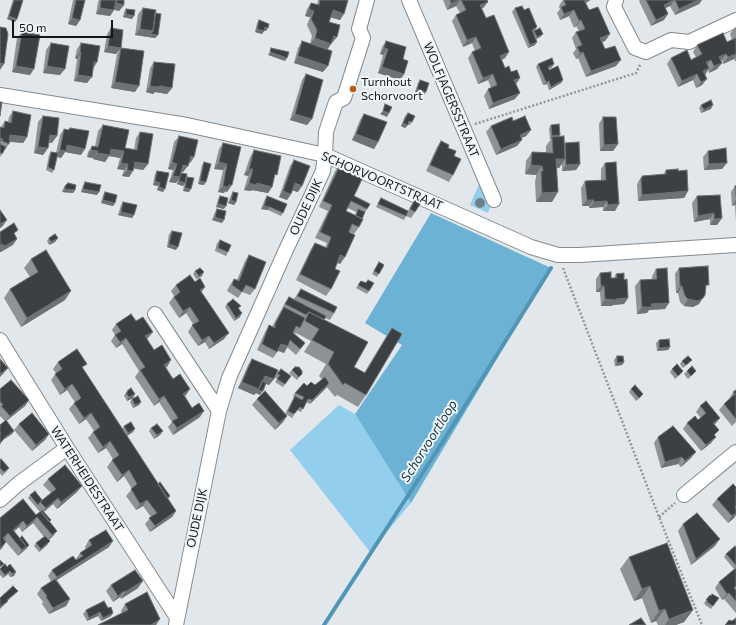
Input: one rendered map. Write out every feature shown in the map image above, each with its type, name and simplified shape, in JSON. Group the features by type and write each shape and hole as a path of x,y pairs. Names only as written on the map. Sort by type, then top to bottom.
{"street":[{"name":"OUDE DIJK","path":"176,620 219,411 229,378 323,171 326,132 336,102 344,98 363,38 359,29 367,0"},
{"name":"WOLFJAGERSSTRAAT","path":"409,0 494,200"},
{"path":"616,0 614,8 635,48 646,52 671,40 689,42 736,20"},
{"name":"SCHORVOORTSTRAAT","path":"0,95 187,125 325,154 531,247 558,255 580,255 736,245"},
{"path":"155,314 219,411"},
{"name":"WATERHEIDESTRAAT","path":"0,340 176,620"},
{"path":"0,500 18,484 67,448"},
{"path":"684,495 736,452"}],"path":[{"path":"463,128 636,73 646,52"},
{"path":"558,255 702,625"},
{"path":"659,517 684,495"}],"shaded area":[{"path":"479,184 490,207 488,213 470,205"},
{"path":"431,213 551,268 411,503 355,414 402,345 365,323"},
{"path":"339,405 355,414 411,503 370,552 290,450"}],"building":[{"path":"14,0 23,0 17,19 9,16"},
{"path":"76,0 85,0 80,20 72,18"},
{"path":"101,0 116,0 114,10 100,8"},
{"path":"117,0 124,0 124,5 116,3"},
{"path":"320,0 348,0 344,14 333,10 329,22 340,25 337,37 334,36 331,44 315,38 317,30 311,19 314,11 309,9 311,3 319,5"},
{"path":"450,0 460,0 451,3"},
{"path":"461,0 487,0 488,2 480,5 486,18 494,15 509,52 500,56 505,68 509,66 511,72 517,70 520,78 514,80 520,93 493,103 488,89 497,85 493,74 483,78 472,52 481,48 476,37 467,40 456,15 466,10"},
{"path":"564,0 584,0 589,10 598,7 610,34 600,38 605,49 615,46 621,60 591,71 583,52 580,53 577,47 582,45 576,32 585,29 574,10 564,14 561,7 566,5"},
{"path":"646,0 674,0 664,5 668,14 656,20"},
{"path":"675,0 698,0 679,9"},
{"path":"522,6 524,10 529,8 537,27 532,30 537,42 530,45 515,8"},
{"path":"143,8 156,10 153,31 140,29"},
{"path":"126,9 135,10 134,16 126,14"},
{"path":"155,13 161,14 158,35 151,34 153,31"},
{"path":"259,20 269,24 268,28 265,27 264,31 257,29"},
{"path":"0,27 6,28 8,34 4,64 0,63"},
{"path":"111,28 123,30 121,48 108,46"},
{"path":"540,28 543,34 537,37 534,31"},
{"path":"22,32 40,35 34,69 16,66"},
{"path":"723,33 727,42 736,38 736,54 728,57 726,54 719,57 722,63 714,66 711,60 706,62 709,68 703,71 707,79 701,82 697,74 682,81 671,58 687,50 691,60 702,54 697,45"},
{"path":"302,41 332,51 328,66 298,56"},
{"path":"386,41 406,47 403,59 408,61 404,74 382,67 388,49 384,48"},
{"path":"51,43 69,46 65,69 47,66"},
{"path":"81,43 100,46 97,62 94,62 92,77 78,75"},
{"path":"121,48 144,51 139,86 115,82"},
{"path":"271,48 289,52 287,58 270,52"},
{"path":"552,58 554,64 548,67 549,70 558,66 563,80 551,87 549,81 546,82 538,64"},
{"path":"154,62 175,64 172,88 150,86"},
{"path":"306,74 323,80 312,119 295,114"},
{"path":"420,80 429,83 426,92 417,89"},
{"path":"711,100 713,105 704,110 701,105"},
{"path":"0,102 2,102 0,116"},
{"path":"385,104 392,107 389,113 383,111"},
{"path":"13,111 31,115 27,137 10,135 9,144 2,141 3,139 0,138 0,127 4,128 5,121 11,123"},
{"path":"408,113 415,116 412,122 409,121 408,125 403,123"},
{"path":"364,114 387,122 378,142 356,134"},
{"path":"43,116 59,118 57,136 50,135 48,148 38,147"},
{"path":"525,116 531,130 520,135 522,140 501,149 491,126 512,117 513,121"},
{"path":"603,117 616,117 618,144 604,145"},
{"path":"559,124 560,135 552,136 551,125"},
{"path":"103,125 129,130 125,148 137,150 140,132 153,134 148,164 135,162 133,171 127,170 128,164 121,163 124,151 111,149 110,155 97,153 98,151 91,150 92,146 98,147"},
{"path":"70,128 89,131 85,149 67,145 66,151 60,150 64,129 69,130"},
{"path":"179,136 198,140 194,157 191,156 188,166 183,165 180,177 173,176 177,164 172,162"},
{"path":"564,136 565,159 556,159 558,192 542,193 542,166 531,165 532,152 553,153 552,137"},
{"path":"441,141 449,145 448,148 456,151 454,156 461,159 453,175 430,165"},
{"path":"579,142 580,164 566,165 565,143"},
{"path":"223,143 241,147 232,185 229,185 228,187 223,186 227,164 219,162"},
{"path":"0,144 6,147 2,154 0,152"},
{"path":"726,148 727,163 709,164 708,151"},
{"path":"254,150 281,156 277,175 275,174 272,187 257,183 256,185 249,183 253,169 249,169"},
{"path":"51,152 58,153 54,170 48,167"},
{"path":"294,160 310,166 302,186 295,183 291,194 283,191"},
{"path":"204,162 211,164 206,182 200,181"},
{"path":"616,162 619,204 608,205 607,201 594,202 594,200 587,200 585,181 606,180 605,163"},
{"path":"340,165 364,175 354,196 370,204 367,209 351,201 346,211 363,219 359,227 352,224 349,232 355,235 345,257 340,255 335,269 340,271 331,289 300,274 315,243 327,248 331,237 320,232 332,205 323,201"},
{"path":"678,169 678,171 687,170 688,191 642,195 642,176 666,174 666,170"},
{"path":"157,171 169,173 165,189 159,187 160,183 155,181"},
{"path":"181,173 187,174 185,183 179,181"},
{"path":"187,177 194,178 191,189 185,188"},
{"path":"85,182 101,185 99,192 83,189"},
{"path":"68,183 76,185 75,190 65,189 65,186"},
{"path":"105,192 117,195 115,203 103,200"},
{"path":"233,192 238,193 236,202 231,200"},
{"path":"720,195 722,218 714,219 714,213 698,216 697,196"},
{"path":"220,196 228,198 226,206 218,204"},
{"path":"267,196 287,204 283,213 264,206"},
{"path":"381,198 408,211 406,216 378,204"},
{"path":"416,198 422,201 415,212 410,209"},
{"path":"123,202 137,205 134,215 121,212"},
{"path":"217,209 226,211 224,220 215,217"},
{"path":"358,209 365,212 362,219 356,216"},
{"path":"0,210 7,220 0,224"},
{"path":"14,223 18,230 14,233 17,239 5,246 0,245 0,232"},
{"path":"172,231 182,233 178,247 169,244"},
{"path":"55,234 58,238 51,242 49,238"},
{"path":"220,240 231,245 228,252 218,248"},
{"path":"46,250 71,291 27,318 10,289 38,272 31,259"},
{"path":"249,255 266,262 255,289 246,285 242,292 232,285 234,279 239,281"},
{"path":"379,262 384,265 379,274 374,271"},
{"path":"708,266 709,285 706,285 705,295 698,301 688,299 685,296 682,286 680,286 679,268"},
{"path":"200,268 204,272 199,276 195,271"},
{"path":"667,268 669,303 651,304 652,307 642,307 640,280 657,279 656,269"},
{"path":"611,272 611,278 617,278 616,274 624,273 624,280 627,279 628,298 616,300 605,299 604,286 601,286 600,273"},
{"path":"190,275 195,282 200,278 205,287 200,290 229,333 214,343 209,336 202,340 192,325 199,321 190,307 183,311 174,297 180,292 176,285"},
{"path":"368,280 374,283 369,291 358,285 361,281 366,283"},
{"path":"301,289 337,307 334,313 297,296"},
{"path":"289,297 326,316 324,320 309,312 306,315 285,304"},
{"path":"233,299 241,306 238,308 242,313 236,318 227,304"},
{"path":"284,307 305,318 300,328 296,326 293,333 305,343 300,349 290,340 288,346 281,344 277,352 262,344 269,325 275,328 275,324"},
{"path":"309,312 368,342 354,367 365,373 392,328 402,334 366,395 345,383 343,385 328,364 334,352 312,340 319,329 305,321"},
{"path":"131,314 136,321 143,317 153,332 145,336 154,350 162,345 171,360 164,365 173,379 180,374 190,389 183,394 192,408 199,403 204,411 177,428 172,421 178,418 164,396 159,399 140,370 145,367 126,338 120,342 115,335 121,331 116,324"},
{"path":"669,339 670,347 659,348 659,340"},
{"path":"77,349 87,364 82,367 176,511 155,526 149,518 157,513 147,500 140,504 131,489 137,484 129,470 122,475 112,460 119,455 110,441 103,447 93,432 100,427 91,413 84,418 74,403 81,398 77,391 72,384 65,389 55,374 62,369 58,362"},
{"path":"617,356 623,356 624,362 617,363"},
{"path":"688,356 692,360 686,365 682,361"},
{"path":"0,359 8,368 0,374"},
{"path":"252,359 278,370 274,379 265,376 259,389 242,382"},
{"path":"677,364 683,371 678,376 672,369"},
{"path":"692,366 696,371 691,376 687,371"},
{"path":"295,367 299,367 302,371 302,374 299,377 292,370"},
{"path":"281,369 291,376 285,384 277,379 280,375 277,374"},
{"path":"325,377 329,383 312,400 308,399 303,409 300,407 294,414 288,411 295,396 302,400 304,397 295,393 304,383 307,386 311,382 315,385"},
{"path":"11,380 29,400 10,416 1,406 3,405 0,401 0,389"},
{"path":"262,381 266,383 263,391 258,390"},
{"path":"635,385 643,394 639,398 631,389"},
{"path":"131,388 135,394 129,397 126,393"},
{"path":"736,390 736,419 724,404 735,394 733,392"},
{"path":"265,391 287,416 279,423 257,399"},
{"path":"138,396 141,402 135,405 132,399"},
{"path":"706,401 720,418 713,423 719,430 714,435 716,437 706,445 687,423 695,416 698,420 706,413 700,406"},
{"path":"32,413 49,434 36,445 19,424"},
{"path":"6,420 14,431 5,437 0,443 0,425"},
{"path":"131,422 135,429 128,433 124,426"},
{"path":"157,424 163,431 157,435 151,428"},
{"path":"673,426 696,452 685,461 682,457 665,462 658,437"},
{"path":"1,459 9,468 4,472 0,468"},
{"path":"65,465 82,486 61,502 58,498 46,508 40,502 56,489 48,479"},
{"path":"160,482 170,496 167,498 158,484"},
{"path":"733,484 736,487 736,513 732,516 717,499"},
{"path":"35,491 42,500 38,505 30,495"},
{"path":"23,499 36,515 41,511 57,531 52,535 37,517 27,526 23,521 13,530 26,546 22,550 8,533 3,538 6,542 0,548 0,518"},
{"path":"42,510 51,520 49,522 41,512"},
{"path":"697,513 720,539 696,559 683,524"},
{"path":"106,530 113,541 57,577 52,570 73,556 76,560 83,556 80,553 92,545 89,540"},
{"path":"22,536 29,545 24,550 26,546 20,538"},
{"path":"45,536 50,541 41,549 36,543"},
{"path":"667,543 693,610 669,619 665,609 659,611 650,586 642,589 629,557"},
{"path":"735,546 736,548 736,565 726,554"},
{"path":"0,560 4,564 0,567"},
{"path":"5,564 7,567 10,564 16,572 12,574 10,571 5,575 0,569"},
{"path":"736,568 736,586 734,588 736,590 736,601 729,593 727,594 719,582"},
{"path":"135,570 143,581 125,592 124,591 118,596 111,585"},
{"path":"55,579 70,599 53,608 41,588"},
{"path":"13,586 18,591 0,607 0,598"},
{"path":"147,592 160,619 151,625 98,625 128,610 125,604"},
{"path":"712,594 719,598 713,606 706,600"},
{"path":"104,601 108,608 111,607 113,613 103,618 100,612 89,618 86,610"},
{"path":"641,618 646,625 629,625"},
{"path":"736,618 736,625 725,625 729,620 732,621"}],"waterway":[{"name":"Schorvoortloop","path":"324,625 442,443 551,268"}],"place":[{"name":"Turnhout Schorvoort","path":"353,89"}]}
